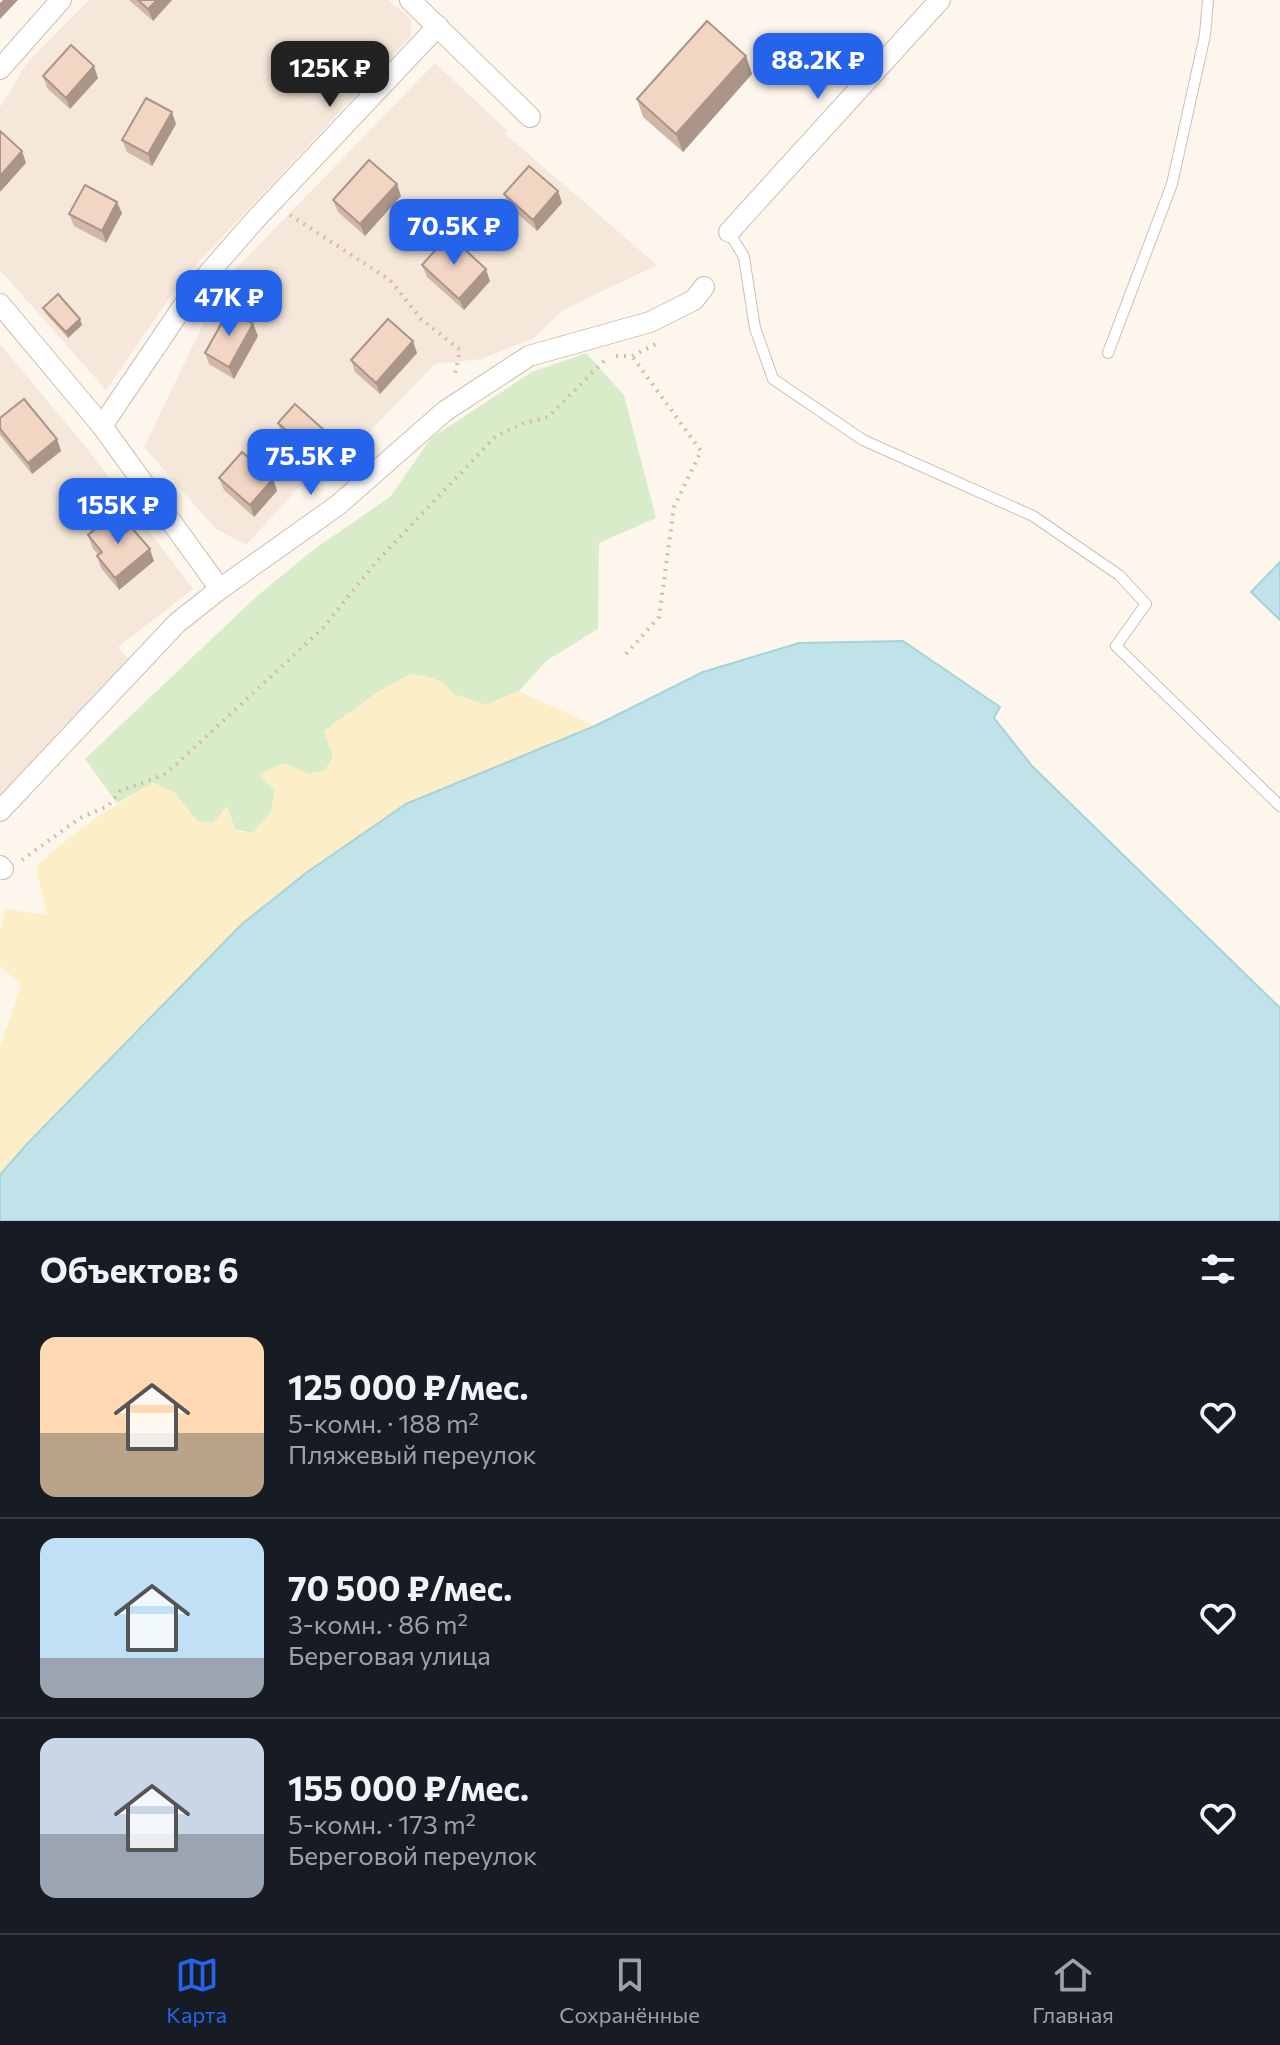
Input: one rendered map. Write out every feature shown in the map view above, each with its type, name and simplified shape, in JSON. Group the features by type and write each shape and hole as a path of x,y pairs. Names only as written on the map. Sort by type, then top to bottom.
{"street":[{"path":"0,69 61,0"},
{"path":"410,0 530,117"},
{"path":"729,232 940,0"},
{"path":"102,426 194,290 254,221 438,26"},
{"path":"0,811 177,623 338,505 445,411 529,356 650,322 694,300 704,287"},
{"path":"0,304 102,426 220,589"}],"lane":[{"path":"1108,353 1172,184 1203,49 1208,0"},
{"path":"729,232 744,257 755,328 773,379 863,440 1033,516 1119,575 1146,604 1116,646 1280,806"}],"path":[{"path":"272,202 390,280 421,319 460,350 445,411"},
{"path":"1,867 22,859 80,818 108,806 120,791 163,775 323,628 376,562 496,436 548,417 597,365 612,355 632,356 648,350 664,338"},
{"path":"626,654 659,617 674,507 701,451 632,356"}],"shaded area":[{"path":"89,0 388,0 411,19 411,36 182,280 106,390 0,270 0,107 26,64"},
{"path":"435,63 508,131 505,134 657,265 563,310 534,338 481,359 435,364 310,493 301,485 246,545 215,528 144,447 224,281"},
{"path":"0,344 85,446 193,589 118,647 129,660 0,796"}],"green space":[{"path":"586,353 624,395 656,518 599,543 598,629 546,661 519,691 486,705 453,694 443,683 429,677 410,674 378,692 324,731 333,755 325,771 309,774 284,763 260,774 275,791 271,812 253,833 197,821 174,792 153,783 117,803 85,759 256,597 313,550 390,497 431,438 532,372"}],"sand":[{"path":"410,674 444,683 453,694 486,705 519,691 595,726 406,804 306,873 242,924 0,1175 0,1047 21,985 0,966 0,931 6,909 47,915 36,867 92,821 153,783 174,792 197,821 213,823 227,806 236,831 253,833 271,812 275,791 259,774 284,763 309,774 325,771 333,755 324,732 378,692"}],"water":[{"path":"1280,562 1280,620 1251,592"},
{"path":"903,641 1000,707 994,718 1032,766 1280,1008 1280,1221 0,1221 0,1175 26,1145 242,924 306,873 406,804 595,726 703,672 799,643"}],"building":[{"path":"138,0 157,0 148,9"},
{"path":"707,21 746,56 676,134 637,99"},
{"path":"71,45 94,66 66,98 43,76"},
{"path":"146,98 172,112 148,154 122,140"},
{"path":"0,131 22,151 0,176"},
{"path":"369,160 397,184 360,224 333,200"},
{"path":"529,166 558,191 533,220 504,194"},
{"path":"85,185 117,202 102,231 69,214"},
{"path":"449,235 486,269 459,299 422,265"},
{"path":"58,294 80,319 66,332 43,308"},
{"path":"229,310 253,324 229,367 205,353"},
{"path":"388,319 413,341 376,383 351,360"},
{"path":"24,399 57,439 28,463 0,429 0,418"},
{"path":"295,404 324,430 307,449 278,423"},
{"path":"242,452 273,479 250,505 219,478"},
{"path":"112,515 126,532 131,527 150,549 115,578 97,556 102,552 88,535"}]}
